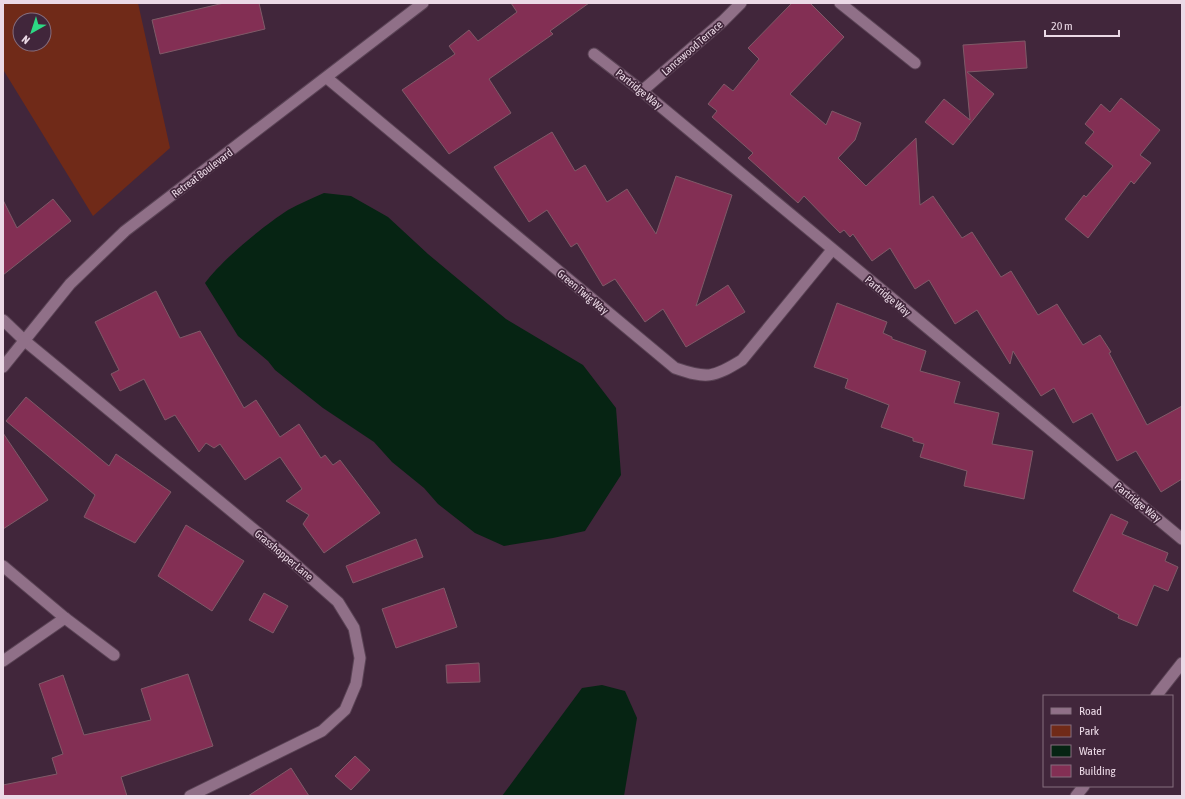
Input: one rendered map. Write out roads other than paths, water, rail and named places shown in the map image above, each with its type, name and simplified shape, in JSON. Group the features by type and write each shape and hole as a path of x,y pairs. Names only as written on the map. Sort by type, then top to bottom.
{"street":[{"name":"Retreat Boulevard","path":"3,367 70,284 125,231 327,78 423,3"},
{"name":"Lancewood Terrace","path":"642,92 723,21 741,3"},
{"path":"840,3 915,63"},
{"name":"Partridge Way","path":"594,54 642,92 1182,539"},
{"name":"Green Twig Way","path":"327,78 674,368 700,376 722,372 742,360 832,250"},
{"name":"Grasshopper Lane","path":"3,320 25,341 286,556 338,602 354,628 360,658 356,684 345,710 322,731 190,796"},
{"path":"3,566 65,618 114,655"},
{"path":"3,661 65,618"},
{"path":"1157,695 1182,663"},
{"path":"1076,796 1083,787"}],"water":[{"path":"324,193 351,196 388,217 428,254 506,319 583,365 616,408 621,475 585,531 504,546 475,533 438,504 424,488 392,462 374,442 323,408 275,370 268,361 238,336 205,283 232,254 267,225 288,210"},
{"path":"602,685 625,691 637,718 624,796 502,796 582,688"}]}
